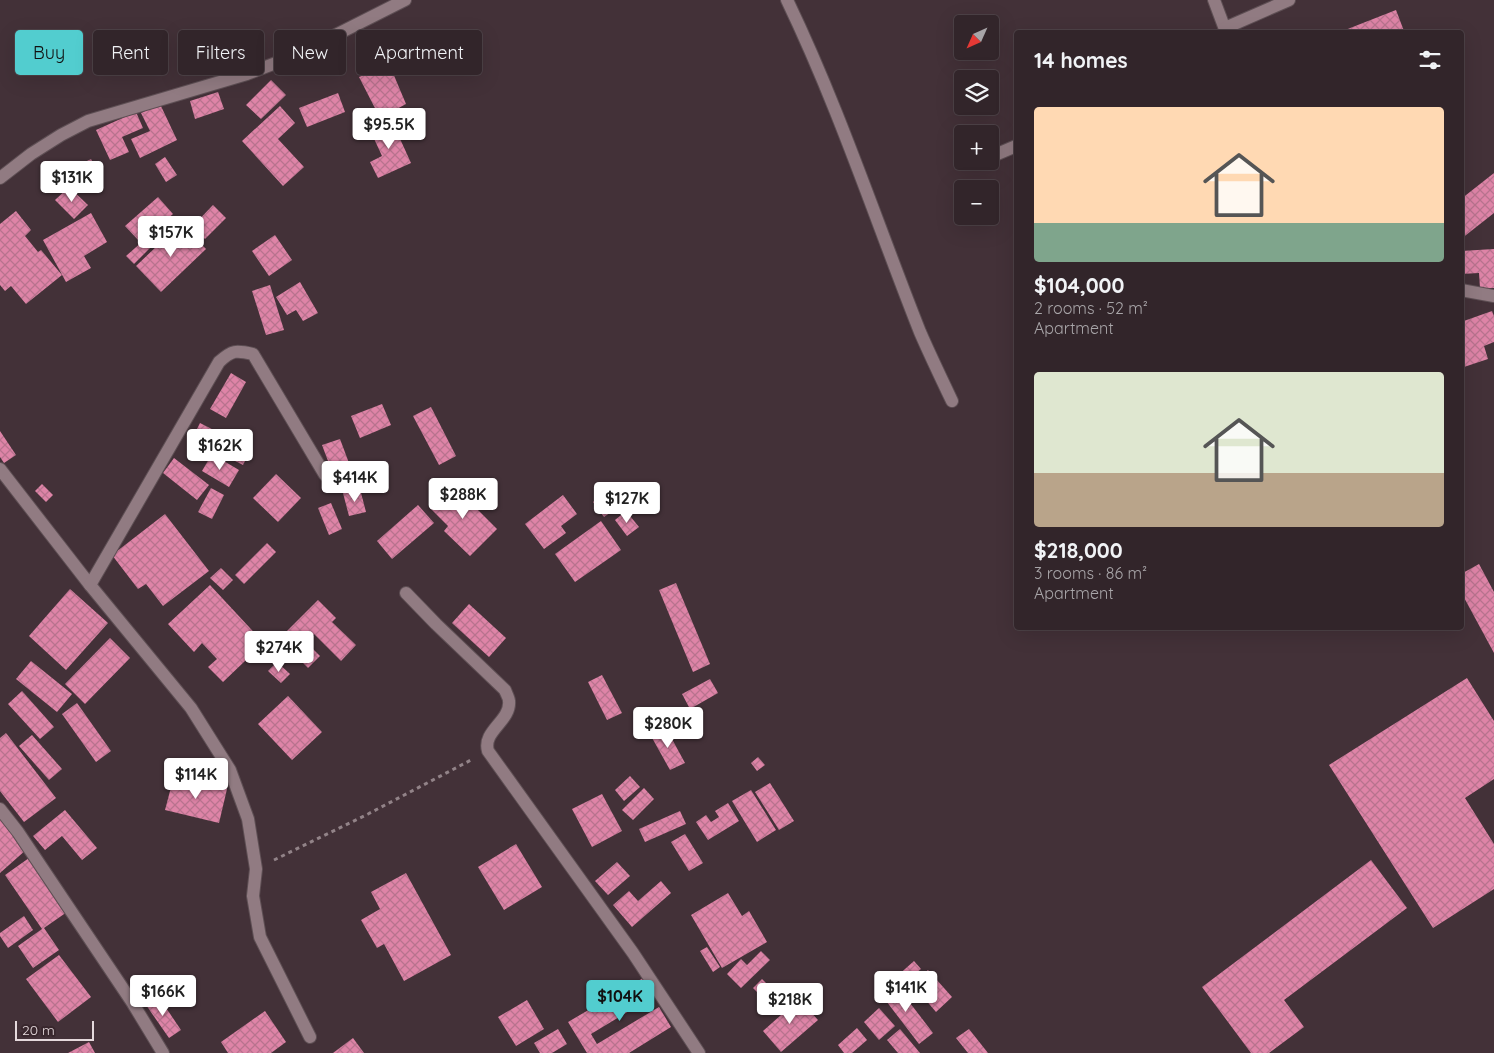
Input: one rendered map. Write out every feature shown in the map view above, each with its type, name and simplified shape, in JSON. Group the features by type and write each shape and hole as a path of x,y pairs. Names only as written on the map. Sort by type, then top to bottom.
{"street":[{"path":"0,178 31,154 61,135 88,122 247,74 294,56 405,0"},
{"path":"787,0 810,48 838,115 921,333 952,401"},
{"path":"1214,0 1225,30 1289,0"},
{"path":"999,153 1014,147"},
{"path":"1464,291 1494,296"},
{"path":"90,585 219,362 230,352 240,351 253,354 325,475"},
{"path":"0,469 90,585 191,708 230,770 248,819 256,869 253,896 260,937 310,1037"},
{"path":"406,593 504,690 510,700 507,715 487,742 488,751 633,953 699,1053"},
{"path":"0,809 18,832 132,1002 163,1053"}],"path":[{"path":"256,869 368,814 488,751"}],"building":[{"path":"1396,10 1404,30 1345,30"},
{"path":"365,75 394,75 406,104 380,118 359,77"},
{"path":"271,80 286,95 261,119 246,105"},
{"path":"218,92 224,109 195,119 190,101"},
{"path":"338,93 345,112 307,127 299,108"},
{"path":"160,104 177,140 140,158 131,139 150,131 141,113"},
{"path":"280,106 295,123 278,139 304,167 283,186 242,141"},
{"path":"136,112 143,128 122,137 129,152 110,160 96,130"},
{"path":"392,121 411,163 378,178 370,162 382,156 370,130"},
{"path":"165,157 177,175 166,182 155,164"},
{"path":"91,159 101,179 77,191 67,171"},
{"path":"1494,173 1494,213 1464,237 1464,197"},
{"path":"69,187 88,205 74,219 55,200"},
{"path":"158,197 173,214 140,242 125,226"},
{"path":"213,205 226,218 205,239 192,227"},
{"path":"16,211 31,230 25,236 38,252 41,250 62,275 26,304 11,286 5,291 0,285 0,224"},
{"path":"91,213 107,242 84,256 91,268 66,282 43,240"},
{"path":"181,223 206,249 161,292 136,266"},
{"path":"275,235 292,260 269,276 252,251"},
{"path":"143,241 150,248 134,264 126,256"},
{"path":"1494,249 1494,288 1480,288 1479,273 1464,274 1464,251"},
{"path":"300,282 318,313 303,321 296,310 287,315 276,297"},
{"path":"270,285 284,330 266,335 252,291"},
{"path":"1492,311 1494,316 1494,342 1484,346 1488,359 1464,367 1464,321"},
{"path":"231,373 246,382 226,418 210,409"},
{"path":"382,404 391,425 360,438 351,416"},
{"path":"431,407 456,456 439,465 413,416"},
{"path":"200,423 251,449 243,465 192,439"},
{"path":"0,431 16,455 4,463 0,457"},
{"path":"340,439 352,471 334,477 322,445"},
{"path":"212,454 239,470 229,487 202,471"},
{"path":"174,458 209,485 197,500 163,473"},
{"path":"276,474 301,498 278,522 253,498"},
{"path":"457,481 465,488 461,493 497,529 470,556 444,531 448,526 430,508"},
{"path":"42,484 53,495 46,502 35,491"},
{"path":"211,488 224,495 212,519 198,512"},
{"path":"360,489 366,512 349,516 343,493"},
{"path":"606,492 618,507 604,517 593,502"},
{"path":"563,495 577,514 561,526 566,533 544,549 525,524"},
{"path":"331,503 342,529 329,535 318,508"},
{"path":"418,505 434,523 392,559 377,541"},
{"path":"626,511 639,527 627,536 615,520"},
{"path":"165,514 209,571 163,606 146,584 138,589 112,555"},
{"path":"601,521 621,550 575,582 555,554"},
{"path":"267,543 276,552 244,584 235,575"},
{"path":"1479,564 1494,592 1494,653 1464,598 1464,572"},
{"path":"221,568 233,580 223,590 210,578"},
{"path":"676,583 710,664 693,672 659,590"},
{"path":"210,585 264,643 223,682 208,667 217,659 202,643 194,652 168,624"},
{"path":"70,589 108,623 66,670 29,636"},
{"path":"318,600 336,618 332,622 356,645 341,661 314,634 298,650 283,635"},
{"path":"469,604 506,638 489,657 452,623"},
{"path":"110,638 130,658 85,704 65,684"},
{"path":"308,644 320,656 308,668 296,656"},
{"path":"31,661 72,694 57,712 16,679"},
{"path":"277,662 290,674 281,683 268,671"},
{"path":"602,675 622,713 607,720 588,682"},
{"path":"1467,678 1494,721 1494,779 1465,798 1494,844 1494,889 1433,928 1329,765"},
{"path":"710,679 718,693 690,709 682,694"},
{"path":"22,691 54,727 40,739 8,704"},
{"path":"288,696 322,732 292,760 258,724"},
{"path":"77,703 111,751 96,762 62,714"},
{"path":"666,728 685,763 670,770 651,736"},
{"path":"6,733 56,798 24,822 0,791 0,738"},
{"path":"32,735 62,769 49,780 19,746"},
{"path":"758,757 765,765 757,771 751,763"},
{"path":"174,776 227,789 219,823 165,810"},
{"path":"630,776 640,787 624,801 615,790"},
{"path":"770,783 794,821 779,830 755,792"},
{"path":"644,788 654,799 633,820 622,810"},
{"path":"751,790 776,830 757,842 732,801"},
{"path":"602,794 622,831 592,847 572,809"},
{"path":"728,803 739,821 708,840 696,822 706,815 711,822 719,817 715,811"},
{"path":"65,810 97,848 82,860 62,836 45,850 33,836"},
{"path":"680,811 686,824 645,842 639,829"},
{"path":"0,818 27,849 0,873"},
{"path":"685,834 703,863 689,871 671,842"},
{"path":"516,844 542,887 504,910 478,867"},
{"path":"29,858 67,912 44,928 59,950 33,968 18,946 42,929 5,875"},
{"path":"1371,860 1407,908 1284,1000 1304,1027 1269,1053 1251,1053 1202,987"},
{"path":"617,862 630,876 608,895 595,881"},
{"path":"406,873 451,955 404,981 384,944 377,948 361,920 380,909 371,892"},
{"path":"661,881 671,893 632,927 613,905 629,891 638,901"},
{"path":"728,893 742,916 749,911 767,942 722,968 691,915"},
{"path":"24,916 33,930 8,948 0,933"},
{"path":"707,947 720,967 713,972 700,951"},
{"path":"761,951 770,960 741,988 727,974 741,959 747,965"},
{"path":"59,955 91,997 58,1022 26,979"},
{"path":"914,961 921,969 902,985 896,977"},
{"path":"928,970 952,997 936,1012 912,984"},
{"path":"643,978 654,996 591,1034 597,1044 659,1007 671,1027 629,1053 587,1053 568,1022"},
{"path":"762,979 769,986 760,995 753,988"},
{"path":"894,982 933,1033 919,1044 880,993"},
{"path":"158,996 181,1030 169,1038 146,1005"},
{"path":"799,999 818,1020 781,1052 763,1031"},
{"path":"527,1000 544,1029 516,1046 498,1017"},
{"path":"879,1008 895,1026 879,1040 864,1022"},
{"path":"265,1011 286,1042 271,1053 228,1053 221,1042"},
{"path":"857,1028 867,1040 852,1053 844,1053 838,1045"},
{"path":"558,1029 567,1044 552,1053 540,1053 534,1043"},
{"path":"900,1029 920,1053 898,1053 887,1040"},
{"path":"969,1029 988,1053 968,1053 956,1038"},
{"path":"353,1038 364,1053 333,1053"},
{"path":"89,1042 95,1053 68,1053"}]}
